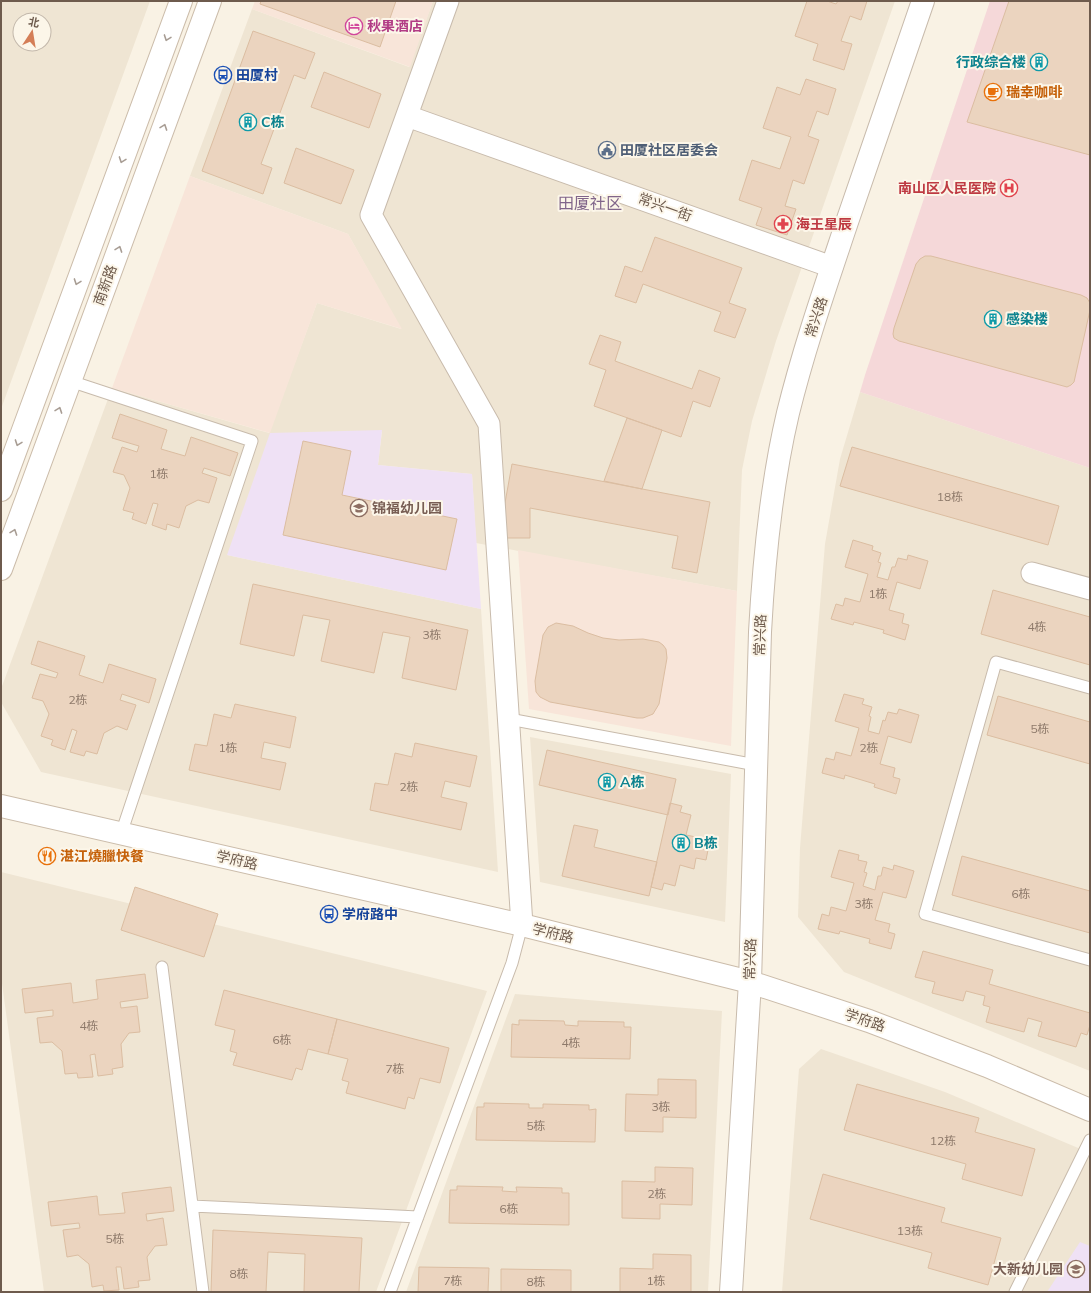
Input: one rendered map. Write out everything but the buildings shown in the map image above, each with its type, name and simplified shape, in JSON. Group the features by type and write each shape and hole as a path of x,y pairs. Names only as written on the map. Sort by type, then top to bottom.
{"main road":[{"name":"南新路","path":"1,490 181,1"},
{"name":"南新路","path":"1,569 210,1"},
{"name":"常兴路","path":"731,1292 750,982 763,577 777,468 788,415 802,362 832,267 922,1"},
{"name":"学府路","path":"1,806 522,925 750,982 869,1021 987,1066 1090,1110"}],"street":[{"path":"448,1 371,215 490,424 522,925"},
{"name":"常兴一街","path":"407,116 832,267"},
{"path":"1032,572 1090,589"}],"lane":[{"path":"70,381 252,441 121,834"},
{"path":"1090,688 996,662 925,914 1090,960"},
{"path":"508,719 756,765"},
{"path":"390,1292 512,963 522,925"},
{"path":"162,966 202,1292"},
{"path":"1015,1292 1090,1140"},
{"path":"192,1206 418,1217"}],"shaded area":[{"path":"1,1 150,1 1,409"},
{"path":"255,1 433,1 410,67 252,9"},
{"path":"433,1 895,1 776,341 752,421 742,470 737,591 476,543 472,474 378,465 382,431 227,555 481,609 498,872 41,772 1,702 1,689 112,388 269,433 317,303 401,329 348,234 190,176 252,9 409,67"},
{"name":"南山区人民医院","path":"990,1 1090,1 1090,468 860,392"},
{"path":"190,176 348,234 402,329 317,303 270,433 112,388"},
{"path":"860,392 1090,468 1090,1071 844,972 798,917 800,848 825,544 840,459"},
{"name":"锦福幼儿园","path":"382,430 378,465 472,474 481,609 227,555 270,433"},
{"path":"518,550 737,591 731,746 529,709"},
{"path":"530,737 731,774 725,922 540,882"},
{"path":"1,872 487,991 376,1292 44,1292 1,976"},
{"path":"515,994 722,1011 708,1292 406,1292"},
{"path":"821,1049 945,1092 1090,1153 1090,1292 782,1292 799,1069"},
{"name":"大新幼儿园","path":"1080,1242 1090,1246 1090,1292 1047,1292"}],"place":[{"name":"秋果酒店","path":"354,26"},
{"name":"行政综合楼","path":"1039,62"},
{"name":"田厦村","path":"223,75"},
{"name":"瑞幸咖啡","path":"993,92"},
{"name":"C栋","path":"248,122"},
{"name":"田厦社区居委会","path":"607,150"},
{"name":"南山区人民医院","path":"1009,188"},
{"name":"海王星辰","path":"783,224"},
{"name":"感染楼","path":"993,319"},
{"name":"锦福幼儿园","path":"359,508"},
{"name":"A栋","path":"607,782"},
{"name":"B栋","path":"681,843"},
{"name":"湛江燒臘快餐","path":"47,856"},
{"name":"学府路中","path":"329,914"},
{"name":"大新幼儿园","path":"1076,1269"}],"district":[{"name":"田厦社区","path":"590,203"}]}
